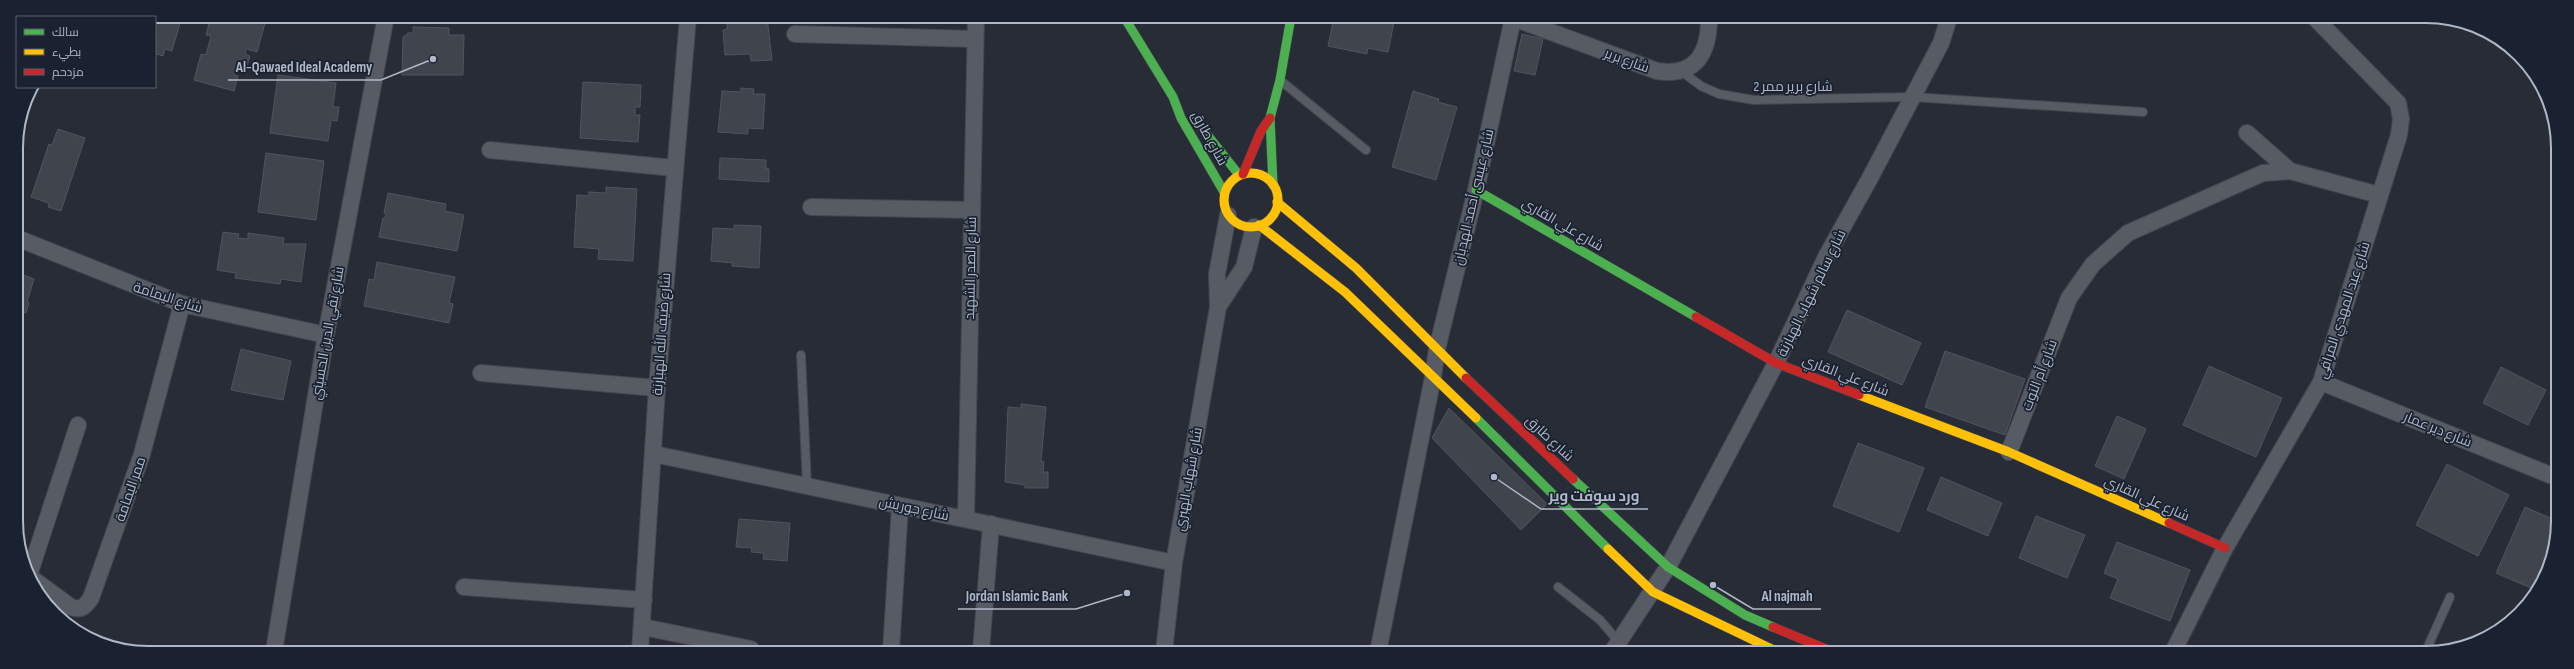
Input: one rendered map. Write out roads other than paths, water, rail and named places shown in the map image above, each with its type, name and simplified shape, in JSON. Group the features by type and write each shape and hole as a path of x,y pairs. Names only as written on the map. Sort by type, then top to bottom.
{"street":[{"name":"شارع تقي الدين الحسيني","path":"275,646 326,336 385,23"},
{"name":"شارع ضيف الله الهبارنة","path":"641,646 657,388 674,168 687,23"},
{"name":"شارع الصدر الشهيد","path":"966,519 976,23"},
{"name":"شارع طارق","path":"1128,23 1173,97 1181,118 1224,192"},
{"path":"1257,226 1272,216 1277,202 1273,185 1270,118 1280,80 1290,23"},
{"name":"شارع عيسى أحمد الهدبان","path":"1379,646 1434,377 1437,349 1476,190 1512,23"},
{"name":"شارع برير","path":"1527,23 1657,71 1669,73 1681,71"},
{"path":"1681,71 1695,63 1705,51 1709,35 1709,23"},
{"name":"شارع سالم شهاب الهبارنة","path":"1616,646 1653,592 1668,567 1776,363 1826,258 1941,43 1947,23"},
{"name":"شارع عبد المهدي المرافي","path":"2176,646 2225,548 2321,382 2379,194 2399,135 2401,119 2398,103 2320,23"},
{"path":"795,34 975,39"},
{"name":"شارع طارق","path":"1173,97 1206,132 1241,175"},
{"path":"1241,175 1260,131 1270,118"},
{"path":"2247,133 2290,171 2379,194"},
{"path":"490,150 674,168"},
{"name":"شارع أم التوت","path":"2009,452 2069,298 2093,264 2128,233 2263,173 2290,171"},
{"path":"1273,185 1260,174 1241,175 1230,182 1224,192 1224,204 1228,215 1235,222 1257,226 1345,292 1434,377 1653,592 1766,646"},
{"name":"شارع علي القاري","path":"1476,190 1776,363 2009,452 2225,548"},
{"name":"شارع طارق","path":"1277,202 1356,268 1437,349 1450,364 1668,567 1745,615 1819,646"},
{"path":"811,207 972,210"},
{"name":"شارع شهاب الهبري","path":"1165,646 1174,563 1218,307 1217,274 1228,215"},
{"name":"شارع شهاب الهبري","path":"1218,307 1244,268 1257,226"},
{"name":"شارع اليمامة","path":"23,240 182,304 326,336"},
{"name":"ممر اليمامة","path":"40,584 71,607 78,610 84,608 91,598 142,454 182,304"},
{"path":"481,372 657,388"},
{"name":"شارع دير عمار","path":"2321,382 2551,475"},
{"path":"32,568 78,425"},
{"name":"شارع جوريش","path":"654,454 1174,563"},
{"path":"891,646 900,506"},
{"path":"981,646 990,524"},
{"path":"464,587 644,600"},
{"path":"643,627 732,646"}],"lane":[{"name":"شارع برير ممر 2","path":"1681,71 1701,86 1719,94 1754,100 1913,97 2143,112"},
{"path":"1280,80 1366,150"},
{"path":"801,355 807,486"},
{"path":"1558,587 1600,620 1614,646"},
{"path":"2428,646 2450,597"}],"place":[{"name":"Al-Qawaed Ideal Academy","path":"433,59"},
{"name":"ورد سوفت وير","path":"1494,477"},
{"name":"Al najmah","path":"1713,585"},
{"name":"Jordan Islamic Bank","path":"1127,593"}]}
